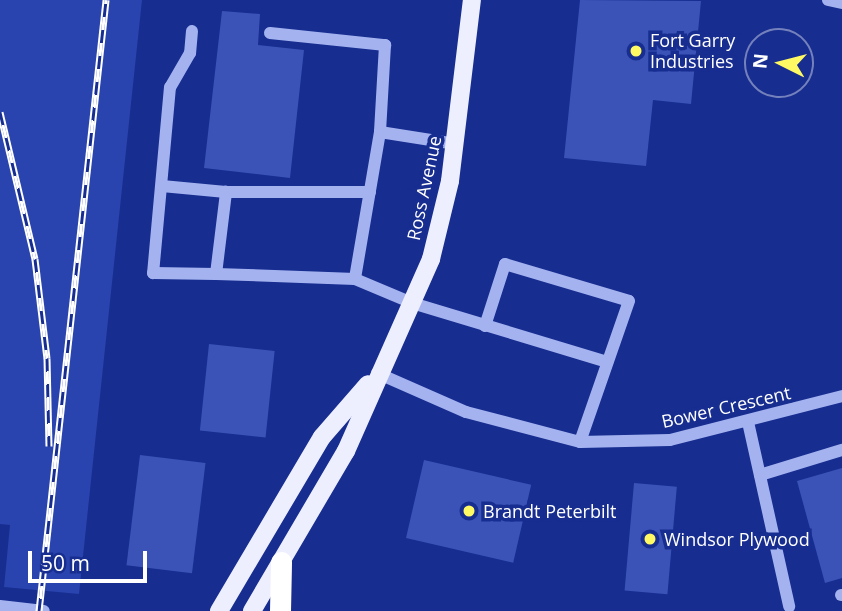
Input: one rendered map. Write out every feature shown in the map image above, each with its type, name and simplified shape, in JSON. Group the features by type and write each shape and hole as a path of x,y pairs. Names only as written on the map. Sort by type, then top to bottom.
{"highway":[{"path":"280,611 281,562"}],"main road":[{"name":"Ross Avenue","path":"252,611 346,451 377,373 412,303 443,218 456,144 472,0"},
{"name":"Ross Avenue","path":"219,611 322,437 377,373"}],"street":[{"path":"828,0 842,3"},
{"path":"192,31 190,53 170,87 153,272 355,279 412,303 607,362"},
{"path":"270,33 384,45 380,132 355,279"},
{"path":"380,132 456,144"},
{"path":"162,186 226,192 370,192"},
{"path":"216,274 226,192"},
{"path":"485,326 505,264 629,301 580,442"},
{"name":"Bower Crescent","path":"377,373 466,412 580,442 670,440 842,396"},
{"path":"748,422 789,606"},
{"path":"760,475 842,450"},
{"path":"0,606 44,611"}],"shaded area":[{"path":"0,0 142,0 79,594 4,587 10,525 0,524"}],"building":[{"name":"Fort Garry Industries","path":"580,0 701,1 691,104 653,100 646,166 564,158"},
{"path":"222,11 260,14 258,45 304,50 290,178 204,168"},
{"path":"209,344 275,351 266,437 200,431"},
{"path":"140,455 206,463 192,573 126,565"},
{"name":"Brandt Peterbilt","path":"424,460 531,485 513,563 406,538"},
{"path":"842,468 842,578 825,583 797,481"},
{"name":"Windsor Plywood","path":"634,483 677,487 667,594 625,591"}],"railway":[{"path":"39,611 106,0"},
{"path":"0,112 35,259 47,358 49,446"}],"place":[{"name":"Fort Garry Industries","path":"636,51"},
{"name":"Brandt Peterbilt","path":"469,511"},
{"name":"Windsor Plywood","path":"650,539"}]}
